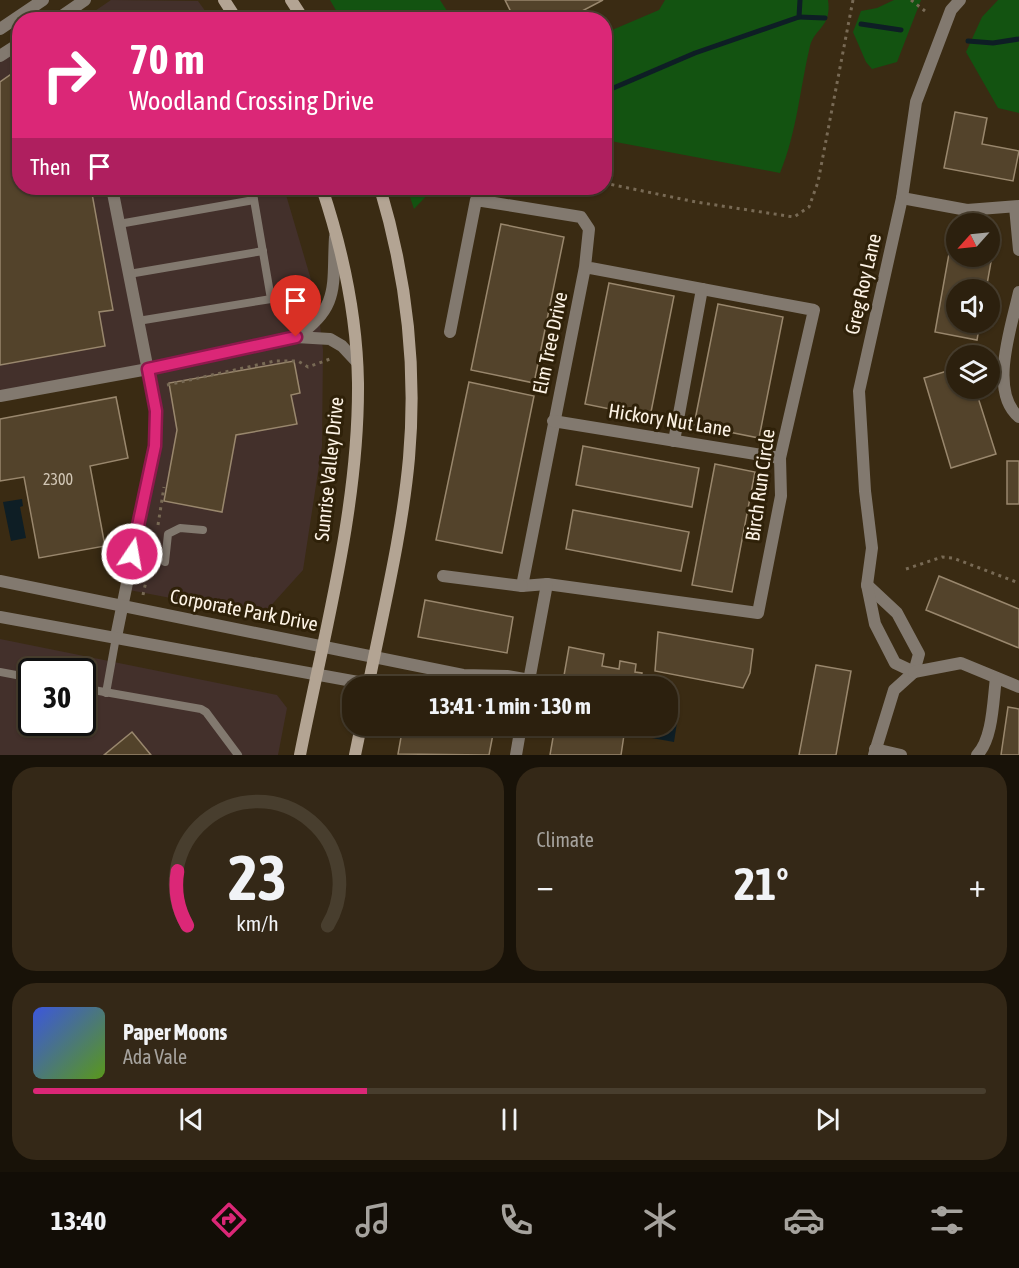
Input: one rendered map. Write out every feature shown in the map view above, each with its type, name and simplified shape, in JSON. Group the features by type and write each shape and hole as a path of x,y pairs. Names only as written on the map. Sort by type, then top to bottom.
{"main road":[{"name":"Sunrise Valley Drive","path":"300,755 346,517 354,457 356,361 348,287 324,195"},
{"path":"371,676 405,491 411,390 404,289 393,232 382,195"},
{"path":"355,755 359,736"}],"street":[{"path":"66,12 85,0"},
{"name":"Greg Roy Lane","path":"914,672 895,663 875,624 867,585 872,548 865,491 859,391 902,198 916,102 951,10 960,0"},
{"path":"25,12 41,1"},
{"path":"113,195 156,411 155,446 116,637"},
{"path":"902,198 966,210 1017,206 1019,250"},
{"name":"Elm Tree Drive","path":"450,332 476,200 580,217 589,229 585,267 522,586"},
{"path":"296,337 318,321 330,302 336,234"},
{"name":"Birch Run Circle","path":"547,584 758,613 781,496 780,458 814,310 585,267"},
{"path":"674,441 702,289"},
{"path":"1019,292 1002,375 1011,411 1019,417"},
{"path":"0,396 148,369 296,337 330,339 342,346 356,361"},
{"name":"Hickory Nut Lane","path":"554,421 780,458"},
{"path":"443,576 522,586 547,584 530,676"},
{"name":"Corporate Park Drive","path":"0,581 321,645 447,676"},
{"path":"867,585 897,613 919,654 914,672"},
{"path":"0,617 342,679"},
{"path":"901,755 874,752 894,690 914,672 962,663 1019,687"},
{"path":"977,755 982,750 987,734 996,678"},
{"path":"516,755 519,736"}],"lane":[{"path":"138,321 271,299 253,195"},
{"path":"119,224 254,200"},
{"path":"129,274 263,250"},
{"path":"165,562 168,534 180,528 203,530"},
{"path":"106,693 116,637"},
{"path":"0,672 18,675"},
{"path":"96,691 206,712 238,755"}],"path":[{"path":"612,185 696,202 794,217 809,207 818,182 826,147 853,0"},
{"path":"911,0 925,11"},
{"path":"168,395 167,383 275,361 298,361 308,367 330,359"},
{"path":"156,532 165,477"},
{"path":"143,595 152,550"},
{"path":"906,569 942,557 953,558 1019,583"}],"shaded area":[{"path":"111,0 198,1 206,12 93,12"},
{"path":"12,54 12,195 286,195 317,300 323,350 322,446 303,570 266,611 243,612 124,589 153,425 143,370 0,398 0,62"},
{"path":"0,639 94,658 18,658 18,736 96,736 96,658 277,695 287,708 278,755 0,755"}],"green space":[{"path":"330,0 440,0 447,11 445,12 337,12"},
{"path":"665,0 828,0 828,16 810,46 794,126 780,173 612,141 612,30 659,10"},
{"path":"894,0 921,0 897,62 872,69 866,62 853,32 861,11 877,8"},
{"path":"998,0 1019,0 1019,113 998,108 966,52 982,17"},
{"path":"409,195 427,195 414,209"}],"water":[{"path":"22,499 23,506 20,507 26,538 11,541 3,502"},
{"path":"641,736 675,736 674,742"}],"building":[{"path":"505,0 603,0 580,12 511,12"},
{"path":"12,74 12,195 92,195 113,310 99,312 105,346 0,365 0,82"},
{"path":"955,112 987,118 982,144 1019,151 1013,181 944,168"},
{"path":"501,224 564,237 534,383 471,370"},
{"path":"947,267 990,267 988,279 946,279 946,333 978,333 977,340 935,332"},
{"path":"609,283 674,296 650,417 585,404"},
{"path":"718,304 783,317 759,438 694,425"},
{"path":"294,361 300,393 291,395 297,424 236,435 222,512 164,501 177,430 169,383"},
{"path":"946,371 946,399 978,399 996,454 951,468 924,378"},
{"path":"469,382 534,396 502,553 436,540"},
{"path":"116,397 128,458 90,466 105,546 39,558 24,477 0,481 0,419"},
{"path":"583,446 699,468 692,507 576,485"},
{"path":"1007,461 1019,461 1019,504 1007,504"},
{"path":"715,464 755,472 732,592 692,585"},
{"path":"573,510 689,532 681,571 566,549"},
{"path":"939,576 1019,609 1019,648 926,610"},
{"path":"425,600 513,617 507,653 418,637"},
{"path":"658,632 753,649 750,673 743,688 655,671"},
{"path":"569,647 604,654 602,666 619,669 620,661 636,664 635,672 642,673 642,676 564,676"},
{"path":"816,665 851,671 836,755 799,755"},
{"path":"1008,707 1019,709 1019,755 1001,755"},
{"path":"132,732 151,755 104,755"},
{"path":"401,736 493,736 489,755 398,754"},
{"path":"553,736 624,736 621,755 550,755"}],"waterway":[{"path":"612,89 695,53 799,17 800,0"},
{"path":"799,17 825,18"},
{"path":"861,24 901,30"},
{"path":"968,41 993,43 1019,39"}],"route":[{"path":"132,554 155,446 156,411 148,369 296,337"}]}
